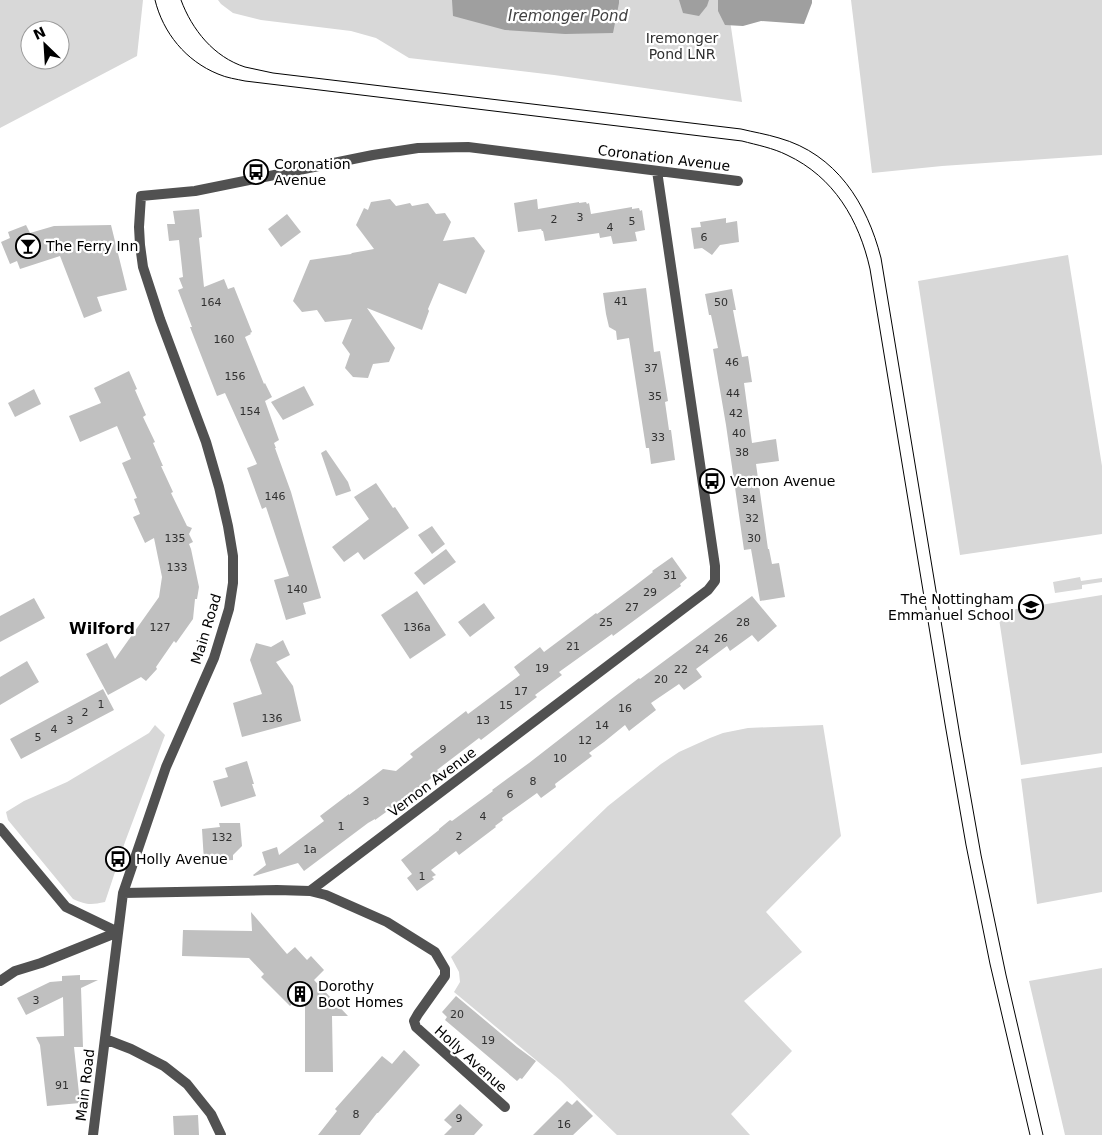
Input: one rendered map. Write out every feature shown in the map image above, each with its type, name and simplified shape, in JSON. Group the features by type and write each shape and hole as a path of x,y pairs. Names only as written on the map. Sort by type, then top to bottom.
{"street":[{"name":"Coronation Avenue","path":"141,196 195,191 372,154 434,147 468,147 738,181"},
{"name":"Vernon Avenue","path":"310,891 708,590 715,581 715,566 657,170"},
{"name":"Main Road","path":"93,1135 123,893 166,767 214,658 229,609 233,584 232,548 217,478 206,442 160,319 143,267 139,236 141,196"},
{"path":"0,828 66,907 118,932"},
{"name":"Holly Avenue","path":"123,893 310,891 326,895 387,922 435,952 445,969 445,976 414,1021 416,1027 505,1107"},
{"path":"0,981 15,971 42,964 118,932"},
{"name":"Main Road","path":"105,1039 131,1049 164,1066 187,1084 211,1114 221,1135"}],"green space":[{"path":"0,0 143,0 137,56 0,128"},
{"name":"Iremonger Pond LNR","path":"218,0 727,0 742,102 554,75 409,58 376,38 351,31 261,20 233,13"},
{"path":"851,0 1102,0 1102,155 942,166 872,173"},
{"path":"1068,255 1102,466 1102,534 960,555 918,281"},
{"path":"1080,577 1081,581 1102,578 1102,582 1082,585 1082,589 1055,593 1053,582"},
{"path":"1102,595 1102,753 1021,765 998,612"},
{"path":"155,725 165,735 105,902 89,904 73,899 8,820 6,812 24,801 67,782 149,733"},
{"path":"823,725 841,836 766,912 802,952 744,1001 792,1051 731,1114 750,1135 617,1135 560,1080 454,992 460,982 459,972 451,957 608,806 679,752 723,733 748,728"},
{"path":"1102,767 1102,892 1037,904 1021,779"},
{"path":"1102,968 1102,1135 1065,1135 1029,981"}],"water":[{"name":"Iremonger Pond","path":"452,0 619,0 619,3 613,33 565,34 505,30 453,16"},
{"path":"679,0 709,0 699,16 683,13"},
{"path":"718,0 812,0 812,3 804,24 761,21 743,26 725,25 718,11"}],"building":[{"path":"390,199 396,206 410,203 412,206 428,203 436,214 445,213 451,222 443,241 474,237 485,251 466,294 439,283 428,309 429,311 422,330 367,308 395,348 389,362 373,364 368,378 353,377 345,368 350,354 342,343 352,319 325,322 317,310 302,312 293,301 310,260 374,249 356,225 364,208 368,210 371,202"},
{"path":"537,199 538,209 586,202 587,204 589,203 591,214 632,207 632,209 639,208 640,211 642,210 645,230 635,232 637,241 613,244 611,236 600,238 599,233 545,241 541,229 518,232 514,203"},
{"path":"199,209 202,237 199,238 204,287 224,279 228,289 234,287 252,332 245,337 264,384 272,397 265,401 279,440 274,443 275,448 291,492 321,598 303,603 306,614 286,620 274,580 289,576 266,507 262,509 247,468 257,464 225,393 217,396 190,327 192,327 178,290 183,288 179,278 183,277 179,240 169,241 167,224 175,224 173,211"},
{"path":"287,214 301,232 281,247 268,229"},
{"path":"726,218 726,223 737,221 739,242 720,245 712,255 702,248 694,249 691,228 701,227 700,222"},
{"path":"26,225 30,233 54,226 111,225 127,290 97,297 102,311 84,318 60,256 20,269 17,261 10,264 1,242 10,238 8,232"},
{"path":"646,288 654,352 660,351 668,401 665,402 675,460 651,464 649,448 646,448 629,338 617,340 616,331 609,327 603,293"},
{"path":"732,289 736,310 733,310 742,357 748,356 752,382 744,383 752,443 776,439 779,461 756,464 768,549 772,564 779,563 785,597 760,601 751,549 744,550 713,349 718,348 705,294"},
{"path":"129,371 146,415 143,417 155,442 153,443 163,466 161,466 173,492 171,493 187,526 192,528 189,534 193,542 189,544 199,587 197,599 195,599 193,619 176,643 174,641 156,667 157,669 146,681 141,677 108,695 86,654 107,643 115,659 159,597 162,577 154,538 145,543 133,517 140,514 134,499 137,498 122,463 131,459 117,426 80,442 69,416 101,403 94,388"},
{"path":"304,386 314,405 283,420 271,402"},
{"path":"34,389 41,404 15,417 8,403"},
{"path":"326,450 348,482 351,491 336,496 321,453"},
{"path":"376,483 409,528 364,560 358,552 344,562 332,547 369,519 354,497"},
{"path":"432,526 445,544 432,554 418,535"},
{"path":"446,549 456,562 424,585 414,573"},
{"path":"672,557 687,578 680,584 681,586 613,636 612,634 559,672 562,675 535,695 537,697 481,740 479,738 437,770 439,772 407,797 368,823 304,871 298,863 253,875 266,865 262,852 277,847 279,855 324,821 320,816 383,769 396,771 413,757 410,754 466,711 468,714 520,675 514,667 540,647 544,652"},
{"path":"417,591 446,635 410,659 381,615"},
{"path":"752,596 777,626 758,642 752,635 730,651 727,646 696,669 702,677 684,690 679,684 651,703 656,710 629,731 625,725 589,753 592,756 555,784 556,787 541,798 537,793 502,818 503,820 496,827 459,855 456,851 431,870 436,875 432,877 434,879 417,891 407,878 412,874 401,860 450,820 452,821 493,791 639,678"},
{"path":"34,598 45,618 0,642 0,616"},
{"path":"484,603 495,618 470,637 458,622"},
{"path":"283,640 290,655 276,662 293,686 301,721 242,737 233,703 262,694 250,660 256,643 271,647"},
{"path":"27,661 39,682 0,705 0,677"},
{"path":"103,689 114,710 21,759 10,739"},
{"path":"247,761 256,796 221,807 213,781 228,777 225,768"},
{"path":"219,823 240,823 242,846 233,855 233,860 204,862 202,829 220,827"},
{"name":"Dorothy Boot Homes","path":"251,912 287,954 295,947 307,960 311,956 324,970 314,980 348,1016 332,1016 333,1072 305,1072 305,990 290,1006 261,977 264,974 249,958 182,956 183,930 252,931"},
{"path":"80,975 80,980 98,980 81,988 83,1047 74,1047 80,1103 47,1106 40,1045 36,1037 64,1036 63,997 26,1015 17,998 50,982 62,981 62,976"},
{"path":"456,996 536,1061 522,1079 520,1078 517,1081 445,1020 447,1017 442,1012"},
{"path":"404,1050 420,1065 360,1135 318,1135 337,1111 335,1109 382,1056 392,1064"},
{"path":"577,1100 593,1116 573,1135 533,1135 567,1101 572,1105"},
{"path":"460,1104 483,1125 474,1135 444,1135 452,1127 444,1120"},
{"path":"198,1115 199,1135 174,1135 173,1116"}],"tram line":[{"path":"155,0 164,24 186,54 218,74 245,81 742,141 776,150 804,164 818,175 842,202 859,234 870,269 966,845 990,964 1030,1135"},
{"path":"181,0 191,22 205,41 223,57 245,67 273,73 741,129 799,145 833,168 846,183 858,200 867,218 881,258 981,855 1006,975 1043,1135"}],"place":[{"name":"Coronation Avenue","path":"256,172"},
{"name":"The Ferry Inn","path":"28,246"},
{"name":"Vernon Avenue","path":"712,481"},
{"name":"The Nottingham Emmanuel School","path":"1031,607"},
{"name":"Holly Avenue","path":"118,859"},
{"name":"Dorothy Boot Homes","path":"300,994"}],"district":[{"name":"Wilford","path":"102,628"}]}
